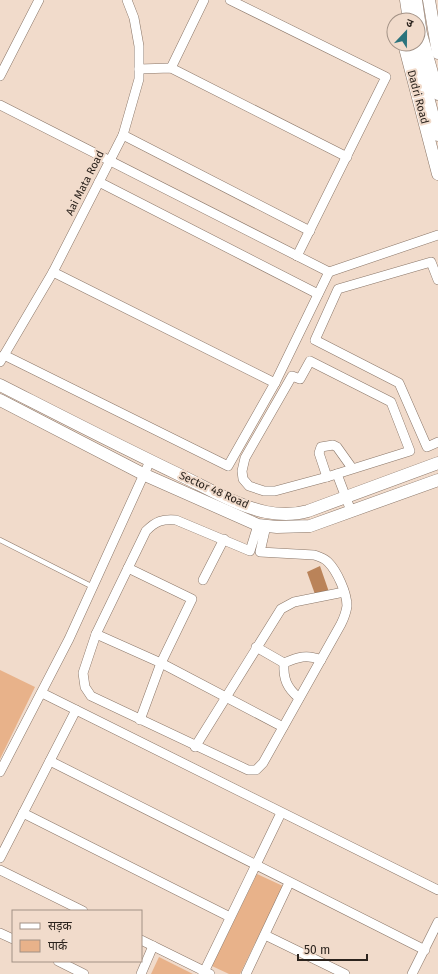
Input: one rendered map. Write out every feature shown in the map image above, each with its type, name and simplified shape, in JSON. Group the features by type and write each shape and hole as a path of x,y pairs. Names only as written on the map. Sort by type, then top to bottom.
{"street":[{"path":"0,75 39,0"},
{"name":"Aai Mata Road","path":"2,359 53,272 123,135 136,93 139,69 139,46 134,18 127,0"},
{"path":"171,68 204,0"},
{"path":"230,0 386,77 298,256"},
{"path":"398,0 400,12"},
{"path":"406,0 407,12"},
{"path":"416,0 421,34 438,94"},
{"path":"429,0 437,48"},
{"name":"Dadri Road","path":"406,52 438,174"},
{"path":"416,52 438,135"},
{"path":"139,69 171,68 347,156"},
{"path":"0,105 329,272"},
{"path":"123,135 310,231"},
{"path":"99,182 318,294"},
{"path":"2,359 228,466 276,383 329,272 438,235"},
{"path":"438,280 431,262 338,289 315,340 399,383 427,447 438,442"},
{"path":"53,272 276,383"},
{"path":"310,361 391,402 410,451 352,468 327,477 275,490 264,491 249,486 243,479 242,471 245,458 292,376 300,379 310,361"},
{"name":"Sector 48 Road","path":"0,385 150,461 248,506 271,513 296,514 346,497 438,462"},
{"name":"Sector 48 Road","path":"0,400 145,475 262,526 310,526 438,480"},
{"path":"327,477 319,453 321,447 333,445 337,447 352,468"},
{"path":"0,772 42,693 93,588 150,461"},
{"path":"337,474 351,511"},
{"path":"163,519 176,520 250,551 262,526 260,552 314,555 322,558 332,568 344,592 347,604 346,613 321,660 263,763 256,770 240,768 91,696 85,687 83,673 96,634 146,531 154,523 163,519"},
{"path":"203,580 224,539"},
{"path":"128,568 192,599 161,663 140,720"},
{"path":"195,746 281,609 288,604 344,592"},
{"path":"96,634 161,663 225,698 283,727"},
{"path":"256,647 284,663"},
{"path":"284,663 300,656 312,656 321,660"},
{"path":"284,663 283,674 288,689 299,698"},
{"path":"42,693 438,890"},
{"path":"0,858 76,710"},
{"path":"50,761 425,950"},
{"path":"23,813 230,917"},
{"path":"142,940 206,973 230,917 281,813"},
{"path":"0,870 81,910"},
{"path":"246,974 289,882"},
{"path":"412,974 438,922"},
{"path":"0,933 12,939"},
{"path":"264,935 345,974"},
{"path":"141,974 153,946"},
{"path":"60,962 84,974"}],"lane":[{"path":"0,540 93,588"}],"green space":[{"path":"0,670 35,687 0,759"},
{"path":"257,874 283,886 240,974 229,974 212,966"},
{"path":"159,957 193,974 151,974"}],"shaded area":[{"path":"320,566 329,592 316,597 307,572"}]}
